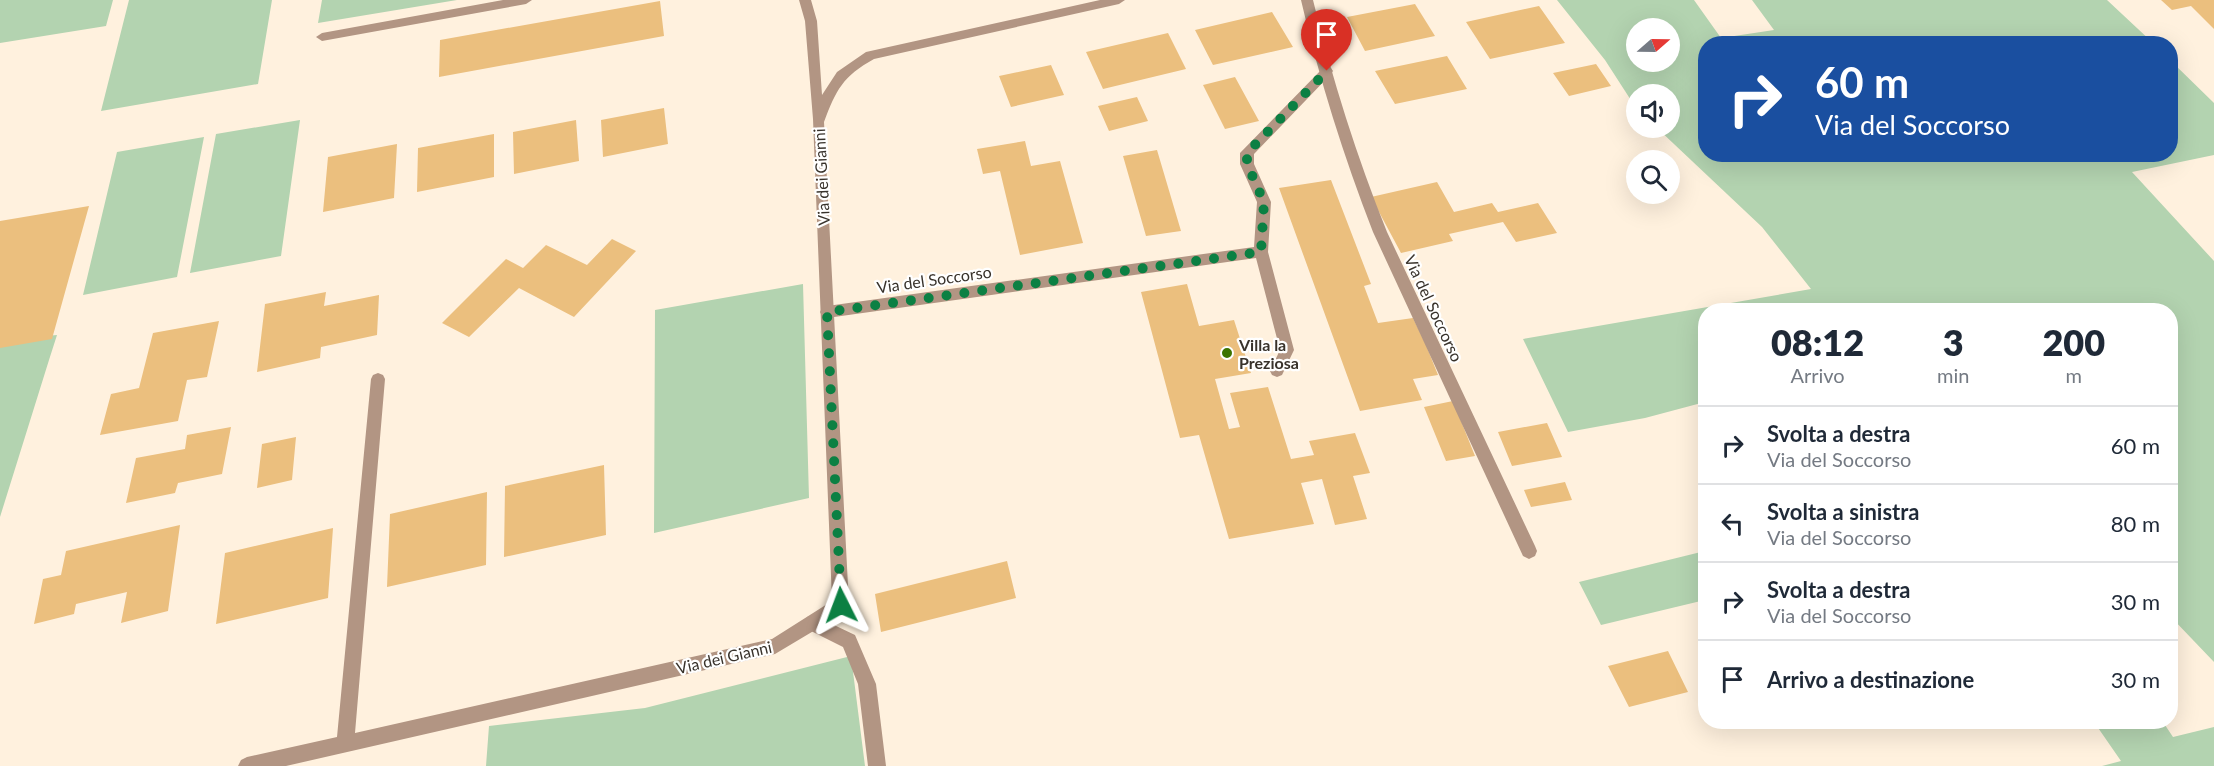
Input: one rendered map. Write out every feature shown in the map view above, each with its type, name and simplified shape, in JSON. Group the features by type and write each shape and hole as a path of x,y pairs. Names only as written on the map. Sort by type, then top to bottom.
{"street":[{"path":"322,37 526,0"},
{"path":"805,0 811,21 818,122"},
{"name":"Via dei Gianni","path":"247,766 776,646 841,605 818,122 831,88 847,67 870,55 1119,0"},
{"name":"Via del Soccorso","path":"1307,0 1318,46 1363,188 1380,232 1529,551"},
{"path":"1277,370 1287,350 1261,252 1264,202 1247,164 1247,153 1327,71"},
{"name":"Via del Soccorso","path":"827,312 1261,252"},
{"path":"345,744 378,379"},
{"path":"813,623 849,641 867,684 877,766"}],"green space":[{"path":"0,0 113,0 106,26 0,43"},
{"path":"129,0 272,0 258,84 101,111"},
{"path":"322,0 457,0 318,23"},
{"path":"1557,0 1694,0 1720,36 1698,36 1698,162 2178,162 2178,68 2214,103 2214,155 2132,172 2214,261 2214,662 2178,624 2178,303 1730,303 1811,289 1762,227 1668,138 1680,138 1680,84 1626,84 1626,93 1605,60"},
{"path":"1752,0 2107,0 2146,36 1734,36 1774,30"},
{"path":"300,120 281,256 190,273 216,134"},
{"path":"204,137 177,277 83,295 117,152"},
{"path":"803,284 809,498 654,533 655,310"},
{"path":"1698,309 1698,404 1645,418 1568,432 1523,339"},
{"path":"57,335 49,360 0,517 0,340"},
{"path":"1698,553 1698,602 1601,625 1579,582"},
{"path":"851,656 865,766 486,766 489,726 645,708"},
{"path":"2214,727 2214,766 2102,766 2121,761 2099,729 2168,729 2173,737"}],"building":[{"path":"2161,0 2214,0 2214,29 2191,6 2172,10"},
{"path":"660,1 664,36 439,77 440,40"},
{"path":"1415,4 1435,36 1365,51 1347,17"},
{"path":"1539,6 1565,43 1490,59 1466,22"},
{"path":"1272,12 1293,47 1213,65 1195,30"},
{"path":"1168,33 1186,69 1103,89 1086,52"},
{"path":"1447,56 1467,89 1395,104 1375,71"},
{"path":"1596,64 1611,86 1569,96 1553,73"},
{"path":"1051,65 1064,95 1011,107 999,76"},
{"path":"1235,77 1259,121 1225,129 1203,85"},
{"path":"1137,97 1148,121 1109,131 1098,106"},
{"path":"664,108 668,144 603,157 601,120"},
{"path":"576,120 579,161 514,174 513,132"},
{"path":"494,134 494,177 417,192 418,148"},
{"path":"1025,141 1031,166 1060,161 1083,243 1020,255 1000,171 983,174 977,149"},
{"path":"397,144 394,198 323,212 328,157"},
{"path":"1157,150 1181,231 1146,236 1123,156"},
{"path":"1331,180 1371,284 1364,286 1378,323 1413,318 1426,345 1438,375 1413,379 1422,400 1360,411 1279,188"},
{"path":"1437,182 1454,212 1492,203 1498,212 1538,203 1557,233 1516,242 1503,222 1449,234 1453,241 1401,253 1371,197"},
{"path":"89,206 52,339 0,348 0,221"},
{"path":"612,239 636,251 574,317 519,288 469,337 442,323 506,259 523,268 546,245 587,265"},
{"path":"1187,284 1199,326 1234,320 1251,373 1215,379 1229,429 1240,427 1230,393 1268,387 1291,459 1314,455 1309,441 1355,433 1370,473 1353,476 1367,519 1335,525 1322,479 1301,483 1314,524 1229,539 1199,435 1180,438 1141,292"},
{"path":"326,292 324,306 379,295 377,335 321,347 320,358 257,372 265,304"},
{"path":"219,321 207,377 187,380 178,421 100,435 111,394 139,388 153,333"},
{"path":"1453,401 1475,456 1446,461 1424,407"},
{"path":"1547,423 1562,457 1512,466 1498,432"},
{"path":"231,427 222,474 178,483 175,493 126,503 136,458 185,449 187,435"},
{"path":"296,437 292,480 257,488 262,444"},
{"path":"604,465 606,535 504,557 505,486"},
{"path":"1565,482 1572,500 1531,507 1524,490"},
{"path":"487,492 486,565 387,587 390,514"},
{"path":"180,525 168,611 121,623 127,592 76,604 74,614 34,624 43,579 61,575 66,551"},
{"path":"333,528 328,598 216,624 225,553"},
{"path":"1007,561 1016,598 881,632 875,594"},
{"path":"1668,651 1688,692 1629,707 1608,666"}],"place":[{"name":"Villa la Preziosa","path":"1227,353"}],"route":[{"path":"841,605 827,312 1261,252 1264,202 1247,164 1247,153 1327,71"}]}
